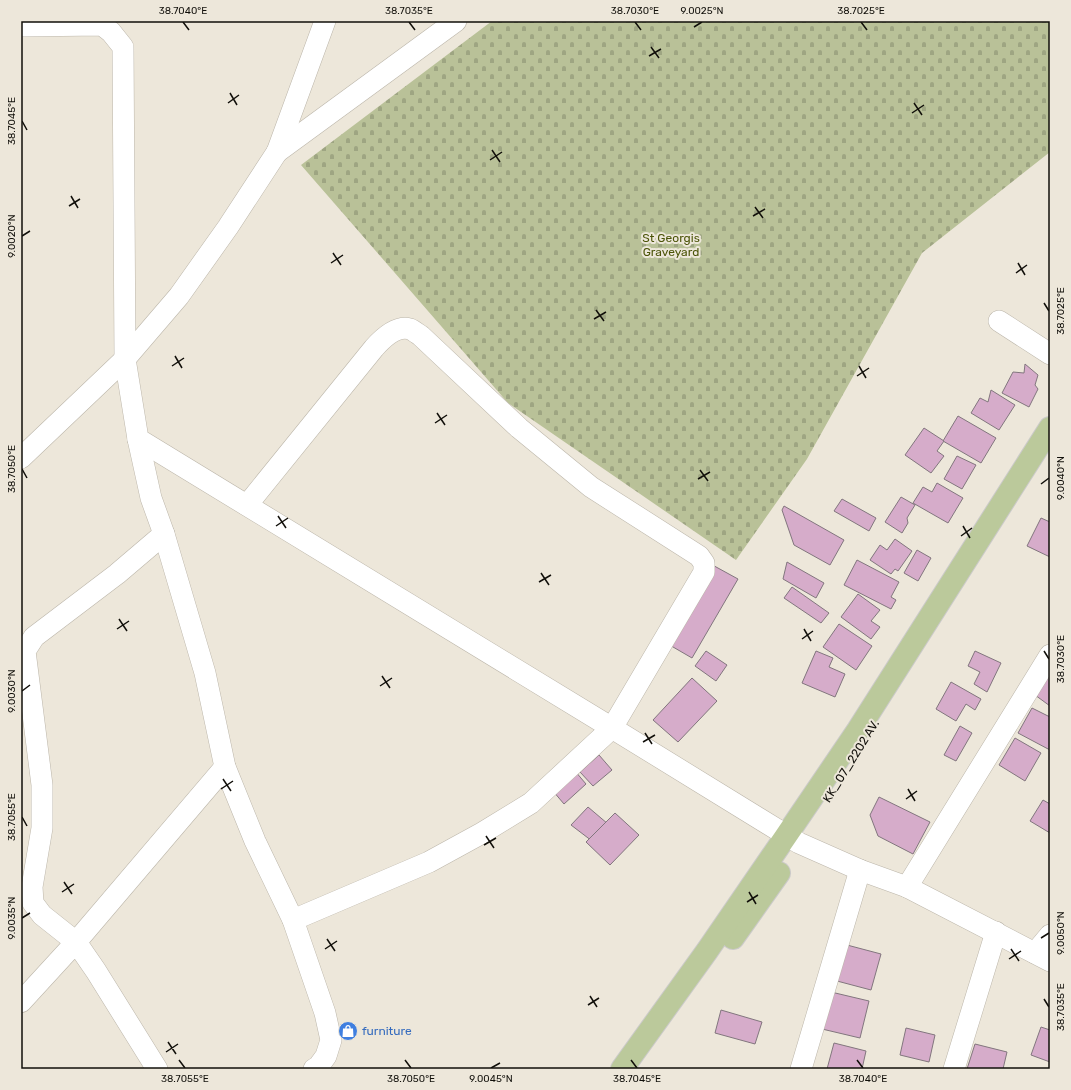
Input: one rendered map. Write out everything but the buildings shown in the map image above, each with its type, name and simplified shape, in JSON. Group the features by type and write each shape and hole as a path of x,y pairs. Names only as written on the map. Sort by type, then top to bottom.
{"main road":[{"path":"622,1069 792,840 858,730 1050,428"},
{"name":"KK_07_2202 AV.","path":"639,1069 756,907 792,840 857,754 955,592 1050,443"}],"street":[{"path":"21,458 125,359 179,296 228,228 277,152 325,21"},
{"path":"277,152 456,21"},
{"path":"21,26 80,23 102,25 111,32 122,47 125,359 138,439 151,498 164,534 205,673 225,766 255,841 293,920 325,1013 331,1040 326,1056 318,1067 314,1069"},
{"path":"999,321 1050,354"},
{"path":"247,505 374,348 386,336 400,329 410,329 421,336 519,428 591,487 699,556 704,563 704,572 612,728 531,803 482,833 429,862 293,920"},
{"path":"138,439 612,728 792,840 860,870 907,887 1042,957 1050,935"},
{"path":"157,1069 96,971 76,942 42,916 33,903 32,888 42,828 42,785 25,651 34,638 117,574 164,534"},
{"path":"907,887 1050,655"},
{"path":"21,1002 76,942 225,766"},
{"path":"801,1069 860,870"},
{"path":"954,1069 996,932"}],"green space":[{"name":"St Georgis Graveyard","path":"492,21 1050,21 1050,152 922,253 807,459 736,560 508,403 301,165"}],"place":[{"name":"furniture","path":"348,1031"}]}
